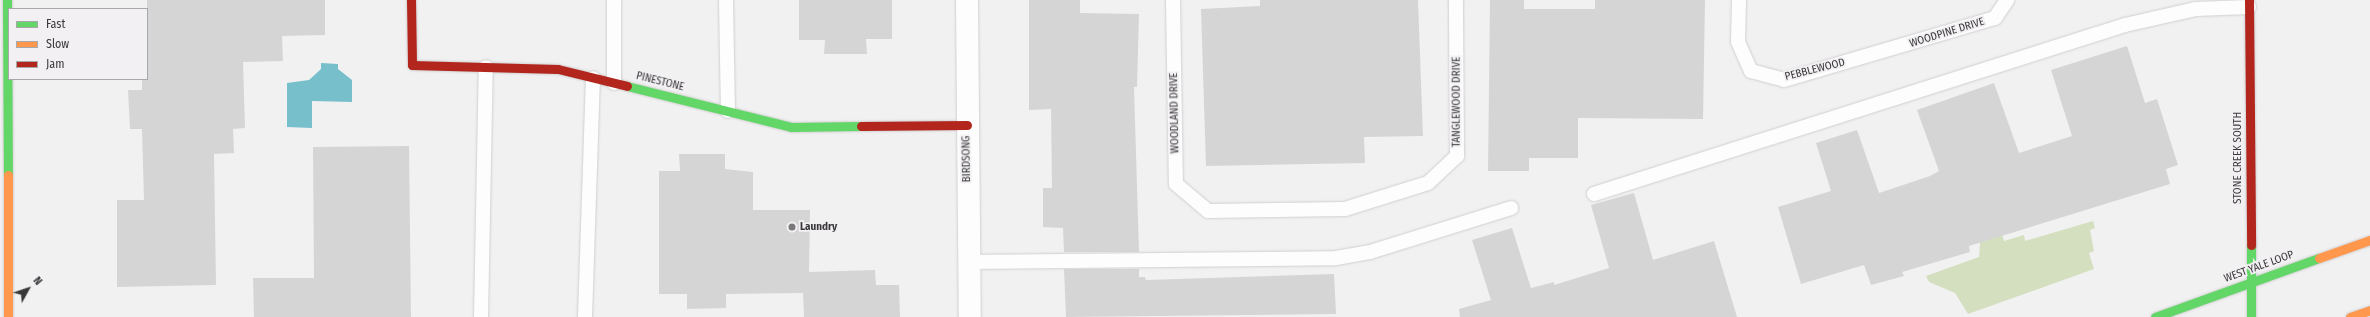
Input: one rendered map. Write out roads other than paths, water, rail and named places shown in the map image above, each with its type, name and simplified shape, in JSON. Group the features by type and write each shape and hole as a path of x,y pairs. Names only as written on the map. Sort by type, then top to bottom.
{"street":[{"path":"7,0 8,317"},
{"name":"PINESTONE","path":"411,0 412,65 558,69 791,127 967,125"},
{"name":"BIRDSONG","path":"967,0 970,317"},
{"name":"STONE CREEK SOUTH","path":"2249,4 2251,317"},
{"name":"WEST YALE LOOP","path":"2155,317 2370,240"},
{"path":"2350,317 2370,310"}],"lane":[{"path":"614,0 614,83"},
{"path":"726,0 728,111"},
{"name":"WOODLAND DRIVE","path":"1173,0 1176,184 1208,211"},
{"name":"TANGLEWOOD DRIVE","path":"1208,211 1345,209 1428,183 1457,156 1456,0"},
{"name":"PEBBLEWOOD","path":"1739,0 1738,42 1752,71 1784,80 1879,54"},
{"name":"WOODPINE DRIVE","path":"1879,54 1995,18 2007,0"},
{"path":"1594,194 2125,25 2196,9 2249,4"},
{"path":"480,317 486,67"},
{"path":"585,317 593,78"},
{"path":"969,262 1336,258 1370,252 1511,208"}],"water":[{"path":"321,63 338,64 338,69 352,80 352,102 312,101 312,128 287,127 287,83 309,80 321,69"}],"place":[{"name":"Laundry","path":"792,227"}]}
